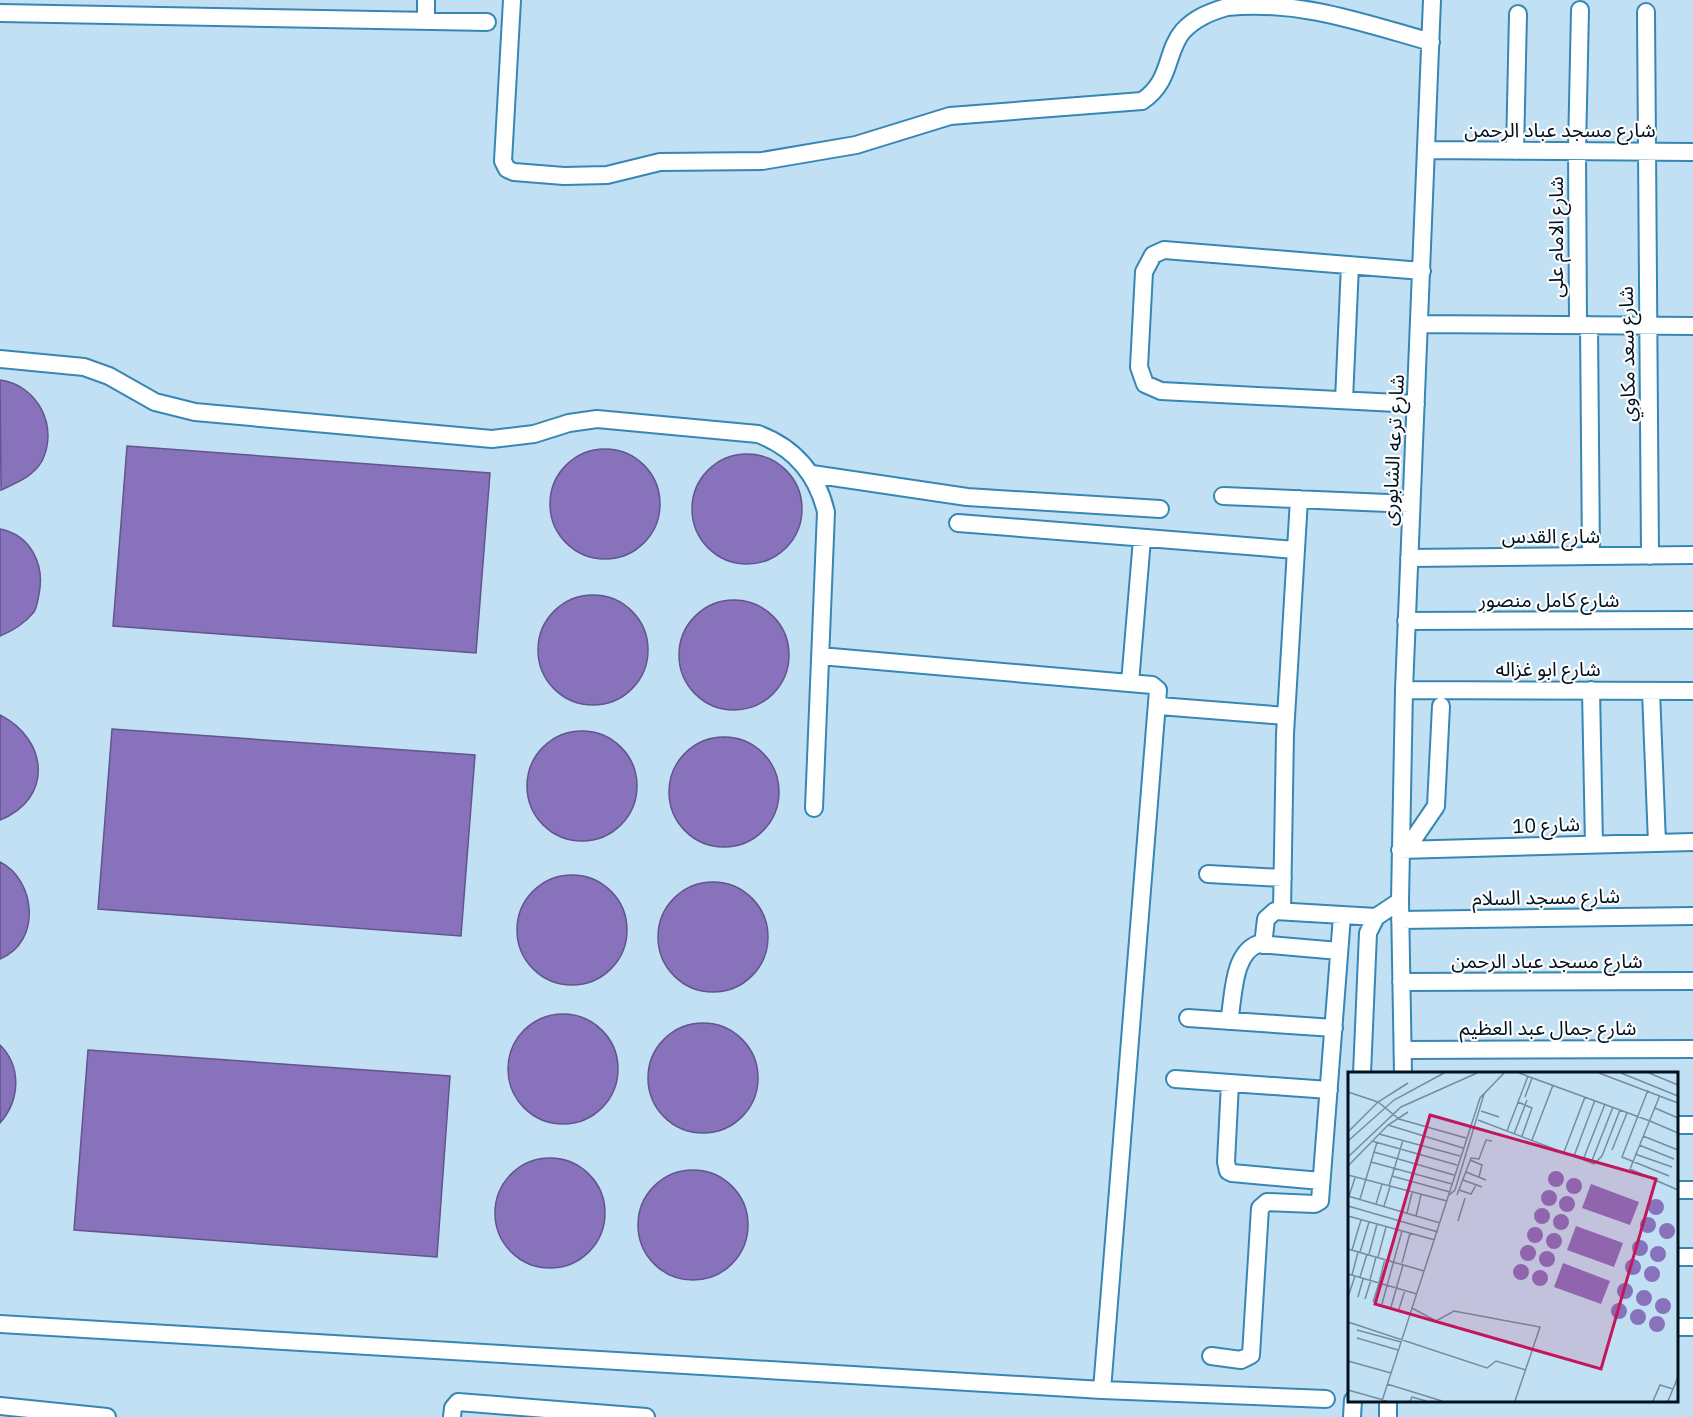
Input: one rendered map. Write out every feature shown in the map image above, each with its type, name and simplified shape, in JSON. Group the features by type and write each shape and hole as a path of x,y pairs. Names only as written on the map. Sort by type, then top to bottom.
{"street":[{"path":"426,0 426,21"},
{"path":"512,0 502,161 507,169 514,172 564,176 607,175 660,162 762,161 856,145 950,116 1072,105 1134,103 1151,95 1160,84 1181,33 1197,18 1240,4 1291,0 1330,9 1431,42"},
{"name":"شارع ترعه الشابورى","path":"1403,1072 1400,901 1403,850 1404,690 1432,0"},
{"name":"شارع الامام على","path":"1580,10 1577,150 1591,556"},
{"name":"شارع سعد مكاوي","path":"1646,12 1650,556"},
{"path":"0,13 487,22"},
{"path":"1515,151 1518,14"},
{"name":"شارع مسجد عباد الرحمن","path":"1427,150 1693,152"},
{"path":"1416,404 1161,391 1145,384 1139,367 1144,272 1148,260 1158,252 1171,249 1422,272"},
{"path":"1344,400 1350,265"},
{"path":"1420,324 1693,326"},
{"path":"0,359 84,367 109,376 155,402 195,412 492,439 534,434 568,423 597,419 758,434 794,453 812,474 826,512 814,808"},
{"path":"812,474 967,497 1160,509"},
{"path":"1223,496 1411,504"},
{"path":"1282,911 1285,734 1299,499"},
{"path":"958,523 1296,550"},
{"path":"1130,683 1142,539"},
{"name":"شارع القدس","path":"1409,558 1693,555"},
{"name":"شارع كامل منصور","path":"1406,621 1693,620"},
{"path":"820,656 1130,683 1156,687 1159,694 1102,1390"},
{"name":"شارع ابو غزاله","path":"1404,690 1693,691"},
{"path":"1591,690 1594,845"},
{"path":"1651,691 1657,843"},
{"path":"1159,706 1286,716"},
{"path":"1403,850 1436,806 1441,706"},
{"name":"شارع 10","path":"1403,850 1693,842"},
{"path":"1208,874 1282,878"},
{"path":"1362,1072 1365,948 1368,933 1376,917 1400,901"},
{"path":"1263,945 1266,919 1270,914 1282,911 1376,917"},
{"path":"1211,1356 1241,1360 1251,1355 1260,1208 1273,1202 1318,1204 1322,1181 1342,916"},
{"name":"شارع مسجد السلام","path":"1400,920 1693,916"},
{"path":"1230,1021 1241,959 1251,947 1263,945 1339,951"},
{"name":"شارع مسجد عباد الرحمن","path":"1401,982 1693,981"},
{"path":"1188,1018 1334,1028"},
{"name":"شارع جمال عبد العظيم","path":"1403,1050 1693,1048"},
{"path":"1174,1079 1329,1090"},
{"path":"1230,1083 1226,1162 1228,1171 1322,1181"},
{"path":"0,1324 1102,1390 1326,1399"},
{"path":"453,1411 458,1402 483,1411 646,1417"},
{"path":"1352,1417 1353,1402"},
{"path":"0,1406 107,1417"}],"shaded area":[{"path":"0,380 25,390 34,399 42,410 48,435 47,448 38,467 24,479 1,490"},
{"path":"127,446 490,473 476,653 113,626"},
{"path":"605,449 626,453 644,465 656,483 660,504 656,525 644,543 626,555 605,559 584,555 566,543 554,525 550,504 554,483 566,465 584,453"},
{"path":"747,454 768,458 786,470 798,488 802,509 798,530 786,548 768,560 747,564 726,560 708,548 696,530 692,509 696,488 708,470 726,458"},
{"path":"0,529 11,532 28,545 37,562 40,583 34,612 18,626 0,636"},
{"path":"593,595 614,599 632,611 644,629 648,650 644,671 632,689 614,701 593,705 572,701 554,689 542,671 538,650 542,629 554,611 572,599"},
{"path":"734,600 755,604 773,616 785,634 789,655 785,676 773,694 755,706 734,710 713,706 695,694 683,676 679,655 683,634 695,616 713,604"},
{"path":"0,715 16,726 28,739 36,754 38,769 36,784 29,798 17,810 0,820"},
{"path":"112,729 475,755 461,936 98,909"},
{"path":"582,731 603,735 621,747 633,765 637,786 633,807 621,825 603,837 582,841 561,837 543,825 531,807 527,786 531,765 543,747 561,735"},
{"path":"724,737 745,741 763,753 775,771 779,792 775,813 763,831 745,843 724,847 703,843 685,831 673,813 669,792 673,771 685,753 703,741"},
{"path":"0,862 21,882 27,896 29,911 28,926 23,939 14,951 0,959"},
{"path":"572,875 593,879 611,891 623,909 627,930 623,951 611,969 593,981 572,985 551,981 533,969 521,951 517,930 521,909 533,891 551,879"},
{"path":"713,882 734,886 752,898 764,916 768,937 764,958 752,976 734,988 713,992 692,988 674,976 662,958 658,937 662,916 674,898 692,886"},
{"path":"563,1014 584,1018 602,1030 614,1048 618,1069 614,1090 602,1108 584,1120 563,1124 542,1120 524,1108 512,1090 508,1069 512,1048 524,1030 542,1018"},
{"path":"703,1023 724,1027 742,1039 754,1057 758,1078 754,1099 742,1117 724,1129 703,1133 682,1129 664,1117 652,1099 648,1078 652,1057 664,1039 682,1027"},
{"path":"0,1045 12,1063 16,1084 12,1104 0,1123"},
{"path":"88,1050 450,1076 437,1257 74,1230"},
{"path":"550,1158 571,1162 589,1174 601,1192 605,1213 601,1234 589,1252 571,1264 550,1268 529,1264 511,1252 499,1234 495,1213 499,1192 511,1174 529,1162"},
{"path":"693,1170 714,1174 732,1186 744,1204 748,1225 744,1246 732,1264 714,1276 693,1280 672,1276 654,1264 642,1246 638,1225 642,1204 654,1186 672,1174"}]}
